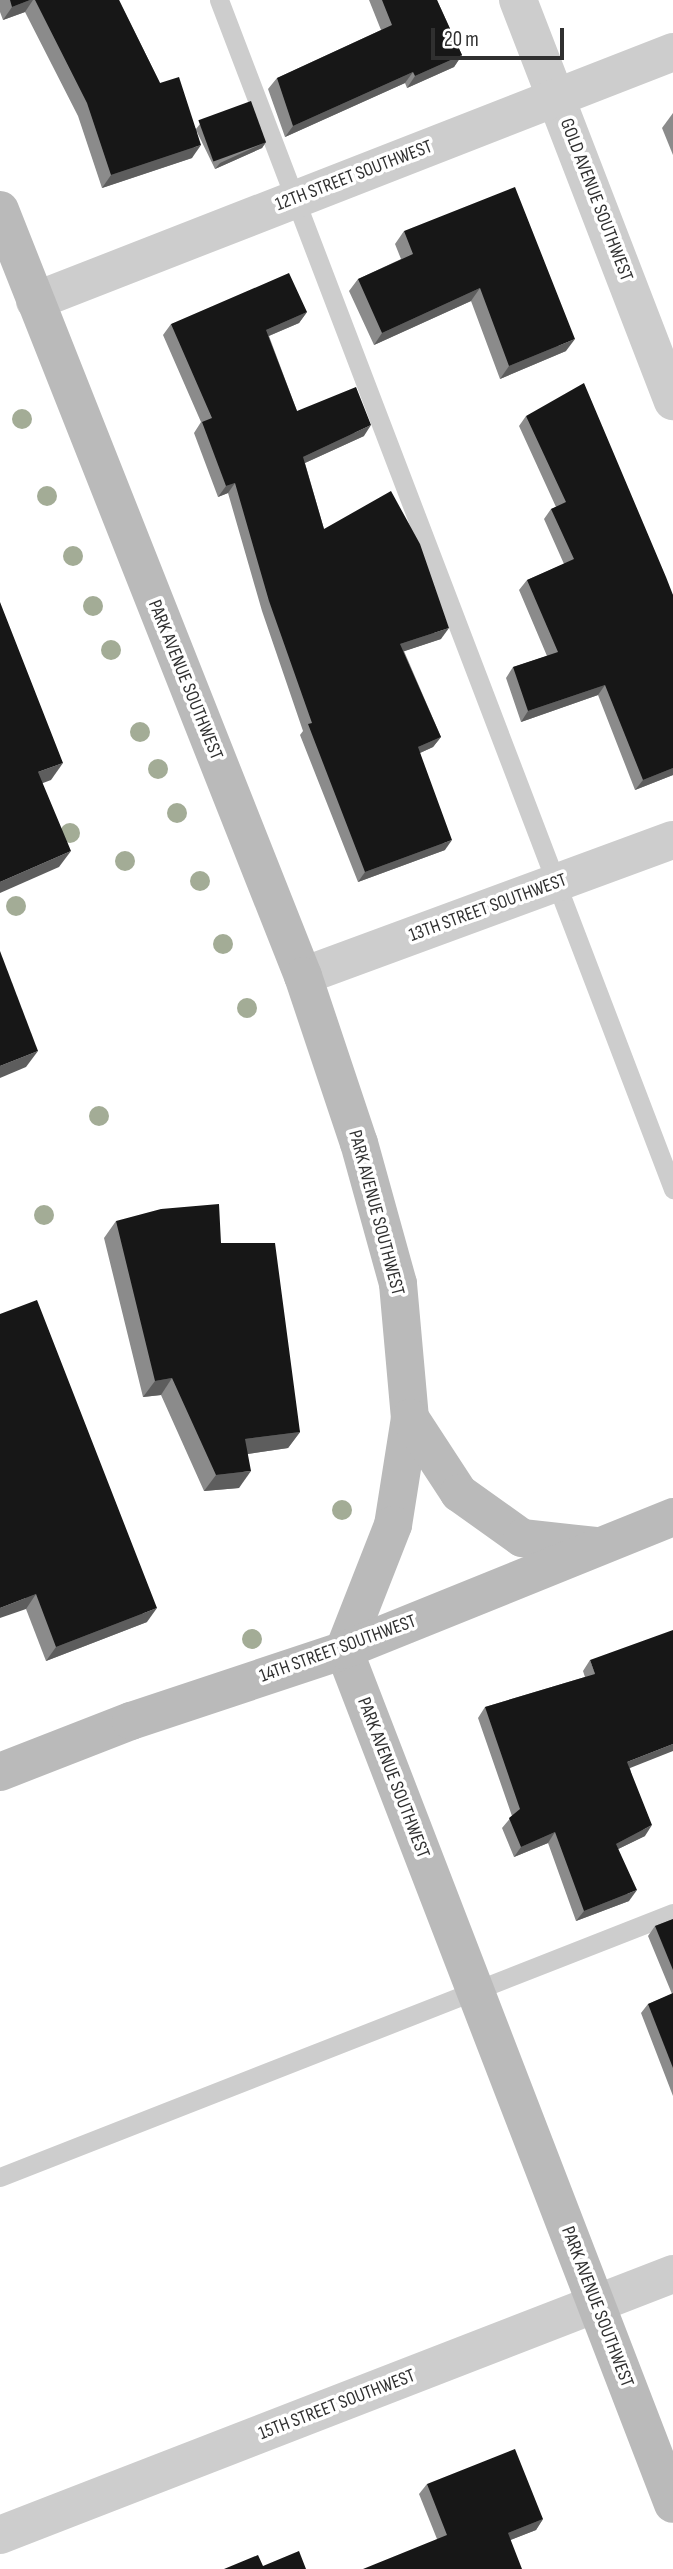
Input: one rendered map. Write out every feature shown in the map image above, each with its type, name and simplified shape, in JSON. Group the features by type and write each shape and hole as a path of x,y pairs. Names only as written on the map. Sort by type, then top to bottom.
{"street":[{"name":"GOLD AVENUE SOUTHWEST","path":"518,0 673,401"},
{"name":"12TH STREET SOUTHWEST","path":"35,301 673,51"},
{"name":"PARK AVENUE SOUTHWEST","path":"0,211 303,976 359,1143 398,1284 410,1418 393,1525 344,1650 673,2504"},
{"name":"13TH STREET SOUTHWEST","path":"303,976 673,840"},
{"path":"410,1418 460,1493 522,1538 601,1546"},
{"name":"14TH STREET SOUTHWEST","path":"0,1772 131,1721 344,1650 673,1517"},
{"name":"15TH STREET SOUTHWEST","path":"0,2535 673,2274"}],"lane":[{"path":"219,0 673,1189"},
{"path":"0,2177 673,1913"}],"building":[{"path":"10,0 30,0 12,7"},
{"path":"35,0 119,0 160,83 179,77 201,145 111,175 87,103"},
{"path":"382,0 437,0 462,55 415,76 413,72 293,126 277,78 392,25"},
{"path":"251,101 266,142 213,161 198,120"},
{"path":"515,187 575,339 509,366 480,288 382,333 358,279 413,254 404,231"},
{"path":"289,273 307,312 266,330 297,411 356,387 371,425 303,457 324,529 391,491 420,544 449,628 400,644 441,737 418,747 452,840 365,872 308,724 312,723 269,601 235,483 226,486 202,422 212,418 171,324"},
{"path":"584,383 673,595 673,768 643,780 605,685 528,711 513,667 558,652 527,580 574,559 551,509 566,502 526,416"},
{"path":"0,602 63,763 38,772 71,851 0,882"},
{"path":"0,951 38,1051 0,1066"},
{"path":"219,1204 221,1243 275,1243 300,1432 245,1439 251,1471 216,1475 172,1378 155,1381 116,1221 161,1209"},
{"path":"37,1300 157,1608 56,1647 36,1594 0,1608 0,1314"},
{"path":"673,1630 673,1744 627,1762 652,1825 616,1844 637,1890 584,1911 555,1832 521,1847 509,1818 520,1809 485,1707 595,1674 590,1660"},
{"path":"673,1919 673,1970 655,1926"},
{"path":"673,1993 673,2068 648,2004"},
{"path":"515,2449 543,2519 508,2533 522,2569 363,2569 447,2535 427,2484"},
{"path":"299,2551 306,2569 224,2569 258,2555 263,2566"}]}
